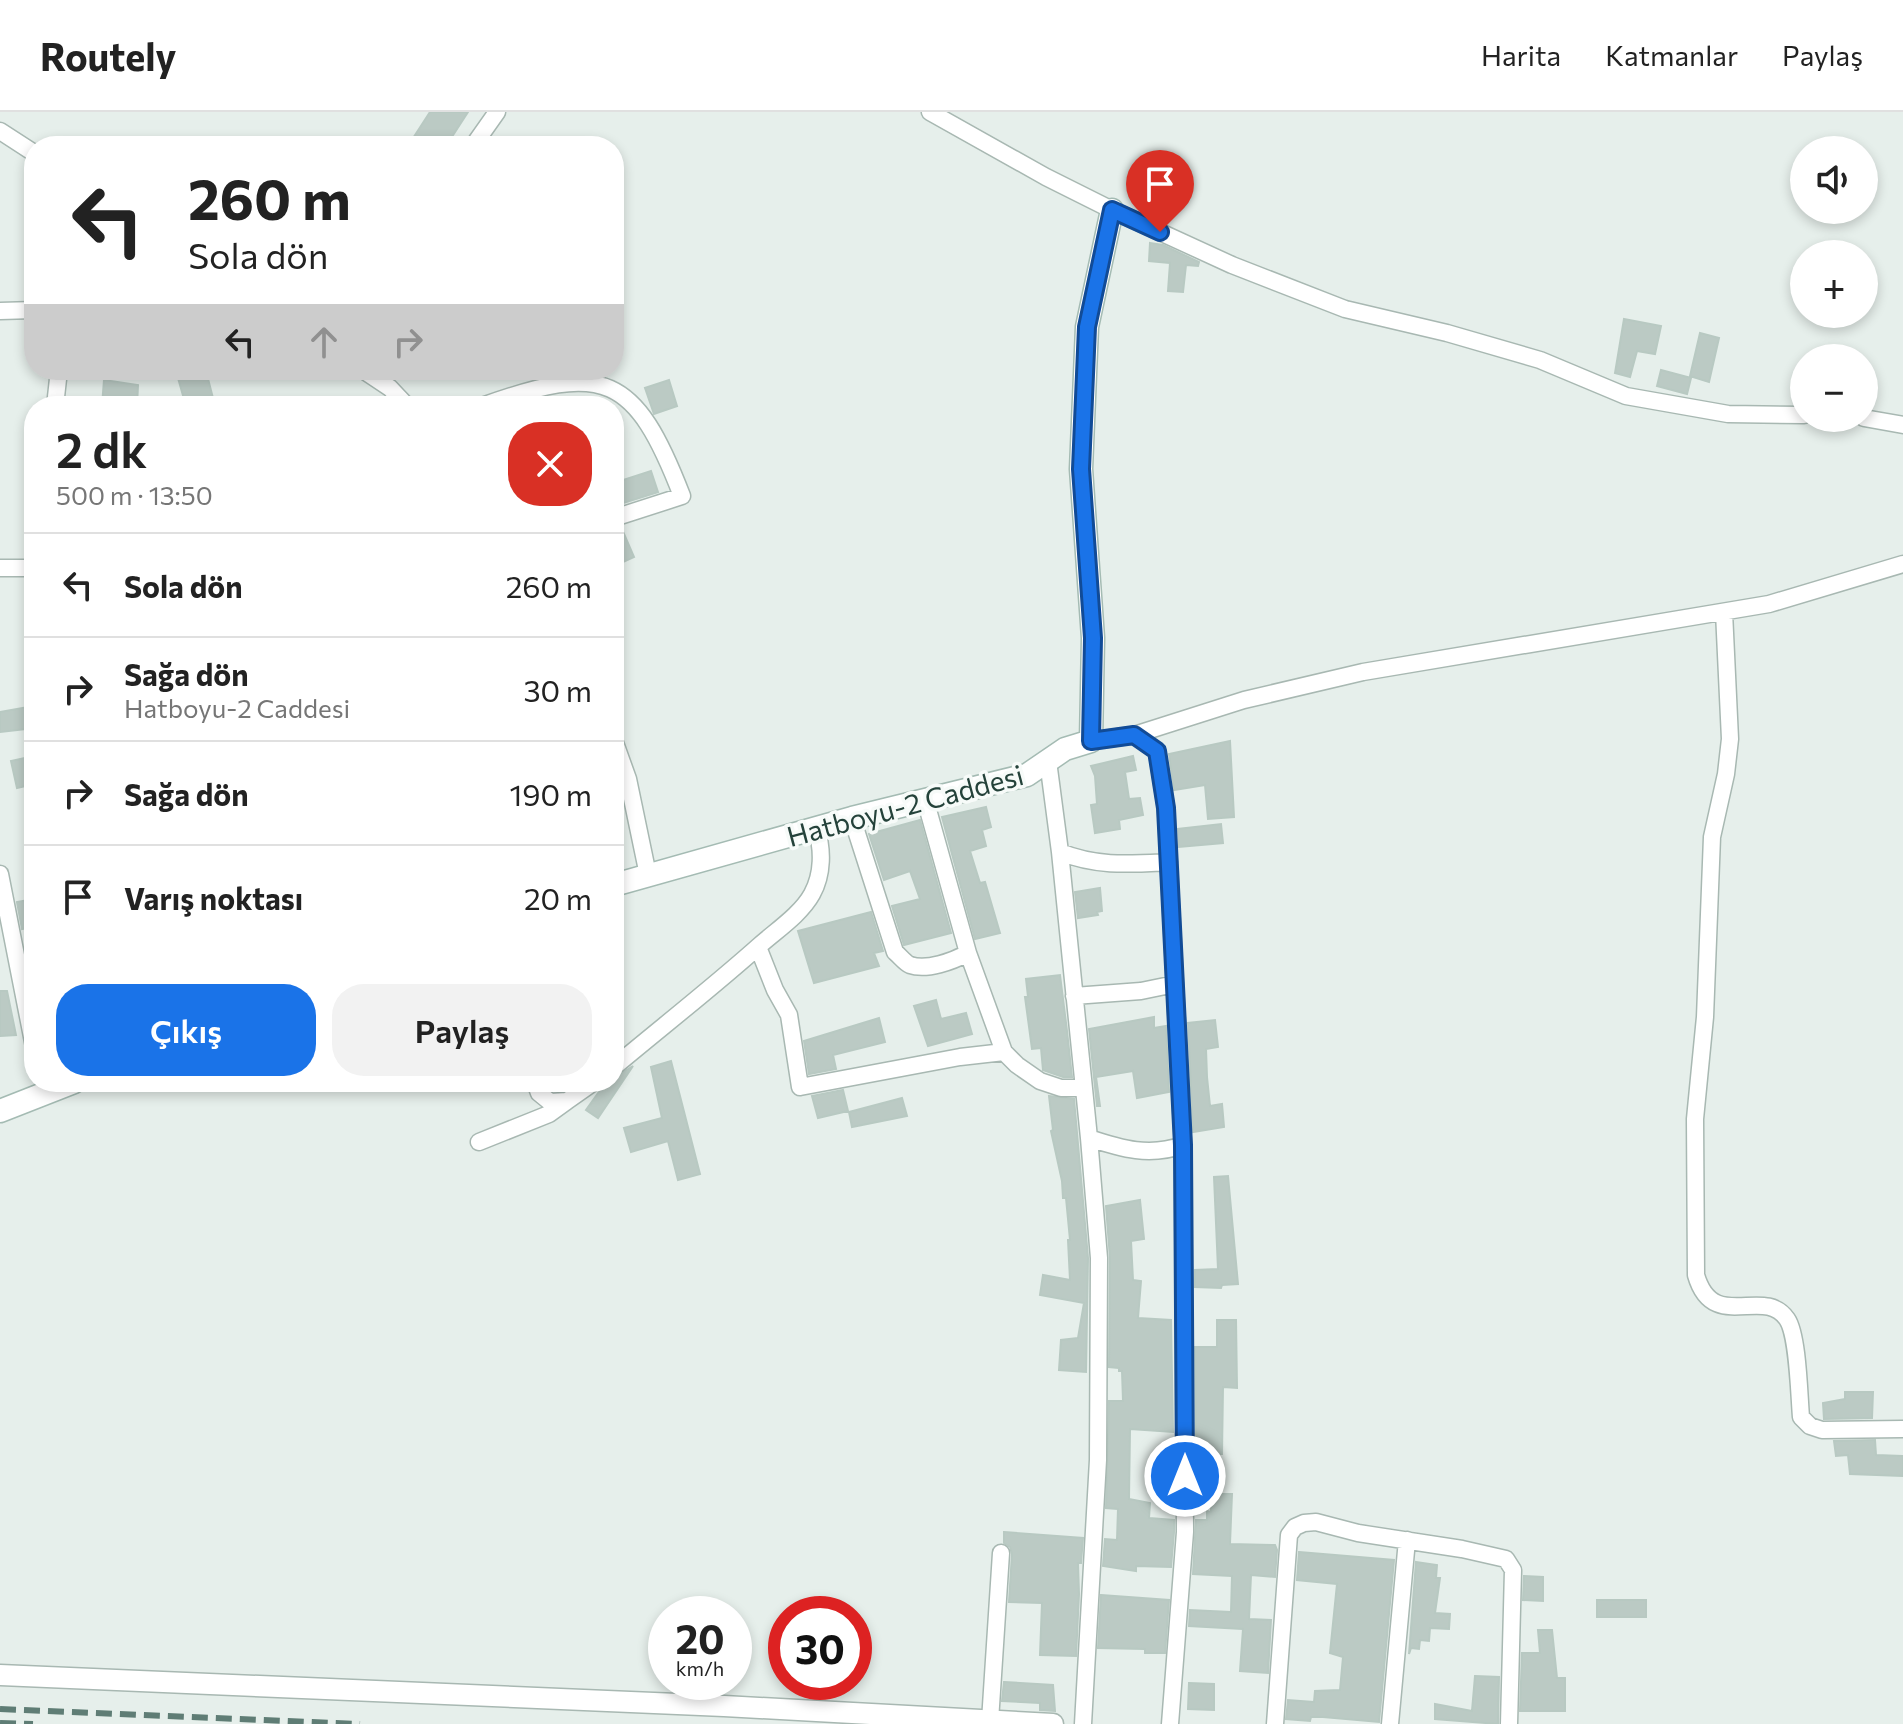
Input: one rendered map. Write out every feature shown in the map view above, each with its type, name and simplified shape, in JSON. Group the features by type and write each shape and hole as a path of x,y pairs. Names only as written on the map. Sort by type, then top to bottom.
{"main road":[{"path":"1091,741 1093,638 1082,453 1087,327 1112,210"},
{"name":"Hatboyu-2 Caddesi","path":"624,882 852,818 1027,775 1065,749 1091,741"},
{"path":"0,1111 35,1092"}],"street":[{"path":"480,136 497,112"},
{"path":"930,112 1112,210 1232,265 1345,309 1447,333 1540,360 1626,396 1728,414 1790,415"},
{"path":"0,131 24,147"},
{"path":"0,311 24,310"},
{"path":"378,380 398,396"},
{"path":"510,396 575,380 614,389 623,396"},
{"path":"624,397 654,429 682,496 624,515"},
{"path":"1878,421 1903,425"},
{"path":"1091,741 1134,735 1244,700 1363,672 1769,604 1903,564"},
{"path":"0,568 24,568"},
{"path":"1724,612 1730,739 1712,837 1705,1017 1695,1119 1696,1275 1703,1292 1716,1303 1730,1308 1765,1306 1778,1310 1788,1320 1793,1335 1801,1417 1810,1426 1822,1430 1903,1429"},
{"path":"1134,735 1157,751 1166,808 1183,1145 1185,1532 1170,1724"},
{"path":"1048,761 1060,852 1099,1258 1098,1460 1083,1724"},
{"path":"624,768 648,875"},
{"path":"925,799 968,953 1004,1052 1040,1081 1061,1088 1083,1088"},
{"path":"852,818 895,952 909,965 924,966 954,961 968,953"},
{"path":"624,1059 758,947 813,894 822,864 816,828"},
{"path":"1060,852 1082,861 1104,864 1169,862"},
{"path":"0,874 24,996"},
{"path":"758,947 789,1015 800,1087 960,1057 1004,1052"},
{"path":"1074,996 1141,991 1175,984"},
{"path":"539,1092 550,1102 567,1101"},
{"path":"479,1142 549,1114 580,1092"},
{"path":"1089,1138 1145,1153 1168,1151 1183,1145"},
{"path":"1275,1724 1289,1535 1295,1527 1316,1522 1358,1533 1506,1559 1513,1570 1509,1724"},
{"path":"1390,1724 1407,1540"},
{"path":"990,1721 1001,1553"},
{"path":"0,1675 708,1705 1053,1724"}],"building":[{"path":"430,112 468,112 452,136 414,136"},
{"path":"1145,182 1167,187 1161,208 1139,201"},
{"path":"1150,243 1163,245 1199,262 1198,266 1186,265 1183,292 1168,291 1170,263 1149,261"},
{"path":"1624,319 1661,326 1655,354 1637,351 1630,377 1615,373"},
{"path":"1700,333 1719,338 1709,382 1690,376"},
{"path":"1661,370 1691,378 1687,394 1657,386"},
{"path":"104,380 138,385 137,396 103,396"},
{"path":"179,380 208,380 212,396 183,396"},
{"path":"669,380 677,406 654,414 645,388"},
{"path":"651,471 658,492 624,503 624,480"},
{"path":"624,534 634,557 624,562"},
{"path":"24,708 24,729 0,732 0,712"},
{"path":"1230,741 1234,817 1208,819 1205,785 1174,790 1169,754"},
{"path":"1133,756 1136,770 1125,772 1129,799 1140,798 1143,815 1119,820 1120,829 1095,833 1091,805 1097,804 1091,766"},
{"path":"24,758 24,786 17,788 11,761"},
{"path":"986,807 991,827 982,830 986,846 970,851 980,883 985,882 1000,933 975,939 942,817"},
{"path":"920,820 951,933 904,945 892,906 920,899 910,871 884,880 869,834"},
{"path":"1221,824 1223,843 1179,847 1178,829"},
{"path":"1100,888 1102,911 1097,912 1098,915 1078,918 1075,892"},
{"path":"24,901 24,929 22,929 17,902"},
{"path":"871,912 883,951 874,953 879,966 814,983 798,931"},
{"path":"1060,975 1072,1077 1043,1070 1041,1048 1032,1049 1025,997 1028,997 1026,979"},
{"path":"0,991 7,991 16,1035 0,1036"},
{"path":"936,1000 941,1019 966,1013 972,1034 928,1046 914,1006"},
{"path":"1154,1017 1154,1028 1166,1026 1169,1092 1137,1098 1133,1071 1096,1077 1100,1106 1097,1106 1089,1029"},
{"path":"879,1018 885,1042 833,1055 836,1069 809,1074 804,1041"},
{"path":"1215,1020 1218,1047 1206,1049 1207,1077 1210,1106 1222,1104 1224,1127 1193,1132 1188,1023"},
{"path":"671,1061 700,1174 678,1180 668,1141 631,1152 624,1128 662,1118 651,1067"},
{"path":"843,1090 848,1111 818,1118 812,1096"},
{"path":"599,1092 616,1092 598,1118 586,1110"},
{"path":"1049,1096 1074,1099 1088,1258 1086,1372 1059,1370 1061,1340 1078,1338 1084,1303 1040,1295 1043,1275 1070,1280 1066,1198 1063,1198 1051,1131"},
{"path":"902,1098 907,1116 852,1127 849,1112"},
{"path":"1228,1176 1238,1284 1222,1285 1221,1288 1195,1287 1195,1270 1218,1269 1214,1177"},
{"path":"1140,1200 1144,1239 1131,1241 1133,1280 1141,1281 1138,1318 1171,1320 1173,1432 1130,1429 1129,1499 1150,1503 1149,1518 1174,1520 1174,1532 1171,1567 1136,1566 1136,1571 1103,1566 1105,1539 1117,1540 1118,1509 1106,1508 1109,1401 1123,1401 1122,1371 1109,1367 1110,1258 1106,1206"},
{"path":"1217,1320 1236,1320 1237,1388 1223,1387 1222,1454 1196,1454 1195,1347 1217,1347"},
{"path":"1845,1392 1873,1392 1872,1418 1824,1419 1823,1403 1845,1399"},
{"path":"1875,1440 1876,1455 1903,1456 1903,1476 1850,1474 1848,1455 1836,1456 1834,1441"},
{"path":"1211,1494 1232,1494 1230,1544 1275,1545 1277,1550 1275,1577 1251,1575 1249,1619 1271,1620 1268,1673 1240,1671 1243,1629 1189,1626 1190,1610 1231,1612 1232,1576 1193,1574 1196,1520 1207,1520 1207,1511 1211,1512"},
{"path":"1004,1532 1083,1538 1081,1563 1078,1563 1076,1656 1040,1655 1042,1603 1009,1602 1012,1554 1010,1547 1004,1543"},
{"path":"1299,1552 1394,1560 1379,1722 1323,1717 1311,1717 1310,1721 1286,1719 1288,1700 1314,1702 1315,1691 1340,1690 1343,1657 1330,1653 1337,1584 1297,1580"},
{"path":"1416,1562 1437,1565 1436,1578 1440,1578 1435,1613 1450,1614 1449,1629 1430,1628 1429,1641 1420,1640 1419,1649 1411,1648 1409,1654"},
{"path":"1524,1576 1543,1577 1543,1601 1523,1600"},
{"path":"1101,1595 1169,1600 1165,1653 1145,1653 1145,1649 1098,1648"},
{"path":"1597,1600 1646,1600 1646,1617 1597,1617"},
{"path":"1538,1630 1552,1630 1557,1678 1565,1678 1565,1711 1520,1711 1522,1653 1540,1653"},
{"path":"1475,1676 1499,1677 1498,1724 1435,1719 1435,1704 1472,1711"},
{"path":"1004,1682 1053,1685 1055,1711 1040,1710 1040,1703 1002,1701"},
{"path":"1189,1683 1214,1684 1214,1710 1188,1709"}],"railway":[{"path":"0,1709 360,1724"},
{"path":"0,1723 33,1724"}],"route":[{"path":"1160,232 1112,210 1087,327 1081,469 1093,638 1091,741 1134,735 1157,751 1166,808 1183,1145 1185,1476"}]}
